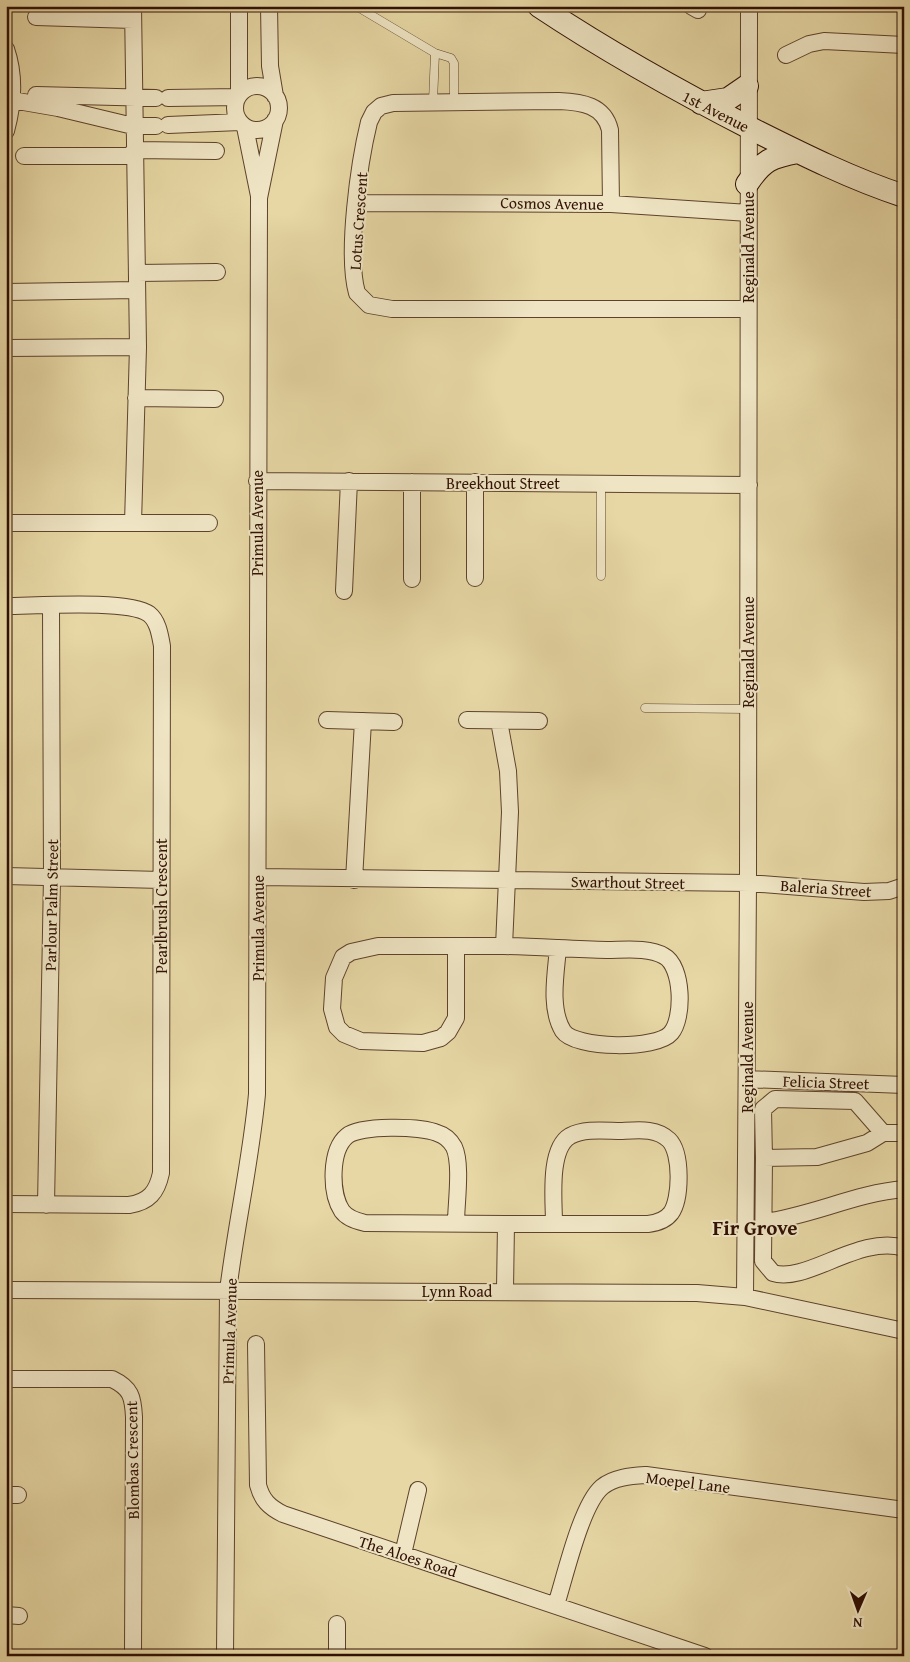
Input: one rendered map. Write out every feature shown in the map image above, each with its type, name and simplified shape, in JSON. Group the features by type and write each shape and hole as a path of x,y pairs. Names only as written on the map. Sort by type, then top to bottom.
{"street":[{"path":"239,6 238,96 235,110 243,124"},
{"path":"9,97 133,126 243,124 252,129 264,128 275,120 278,108 270,66 269,6"},
{"name":"1st Avenue","path":"539,6 657,80 701,103 798,152 904,196"},
{"name":"Reginald Avenue","path":"745,1297 749,485 748,6"},
{"path":"36,18 133,13 133,126 138,347 133,523"},
{"path":"786,55 809,44 824,40 904,45"},
{"path":"6,50 11,67 6,131"},
{"path":"9,97 162,98 238,96 251,87 258,86 271,91 275,96"},
{"path":"701,103 728,99 747,86"},
{"name":"Lotus Crescent","path":"611,204 610,130 608,120 596,108 576,102 558,101 454,101 393,103 381,106 374,112 365,136 356,203 352,258 354,284 357,293 362,299 378,308 748,309"},
{"name":"Primula Avenue","path":"225,1656 228,1291 234,1241 253,1143 257,1094 259,198 275,120"},
{"name":"Primula Avenue","path":"243,124 259,198"},
{"path":"24,156 216,151"},
{"path":"748,184 759,167 770,159 798,152"},
{"name":"Cosmos Avenue","path":"356,203 611,204 749,213"},
{"path":"137,272 217,272"},
{"path":"6,292 137,290"},
{"path":"6,348 138,347"},
{"path":"136,398 215,400"},
{"name":"Breekhout Street","path":"257,481 749,485"},
{"path":"344,591 348,481"},
{"path":"412,482 412,579"},
{"path":"474,578 475,482"},
{"path":"6,523 209,523"},
{"name":"Pearlbrush Crescent","path":"6,606 120,606 148,614 156,623 162,646 161,1173 159,1184 151,1197 137,1204 6,1204"},
{"name":"Parlour Palm Street","path":"46,1205 52,876 51,606"},
{"path":"327,720 394,722"},
{"path":"468,720 539,721"},
{"path":"354,880 363,721"},
{"path":"499,721 509,791 508,881 504,946"},
{"path":"6,876 161,880"},
{"name":"Swarthout Street","path":"258,877 354,880 748,883"},
{"name":"Baleria Street","path":"748,883 864,892 889,891 904,886"},
{"path":"456,947 456,1018 442,1038 423,1043 361,1042 344,1034 338,1027 332,1009 334,978 343,957 351,952 378,946 504,946 631,950 664,956 674,966 678,978 678,1017 671,1033 663,1040 653,1043 630,1044 584,1042 570,1037 564,1031 556,1013 555,986 558,948"},
{"name":"Felicia Street","path":"747,1079 904,1085"},
{"path":"884,1133 855,1101 775,1099 763,1109 763,1261 772,1273 790,1275 874,1246 904,1248"},
{"path":"456,1223 456,1155 451,1144 444,1136 435,1132 411,1129 359,1130 348,1136 338,1146 334,1168 336,1192 341,1210 353,1220 365,1223 648,1224 666,1218 672,1212 677,1196 678,1160 672,1144 664,1136 649,1131 590,1131 571,1135 562,1144 556,1162 554,1223"},
{"path":"764,1158 816,1157 867,1143 884,1133 904,1133"},
{"path":"764,1222 791,1218 883,1191 904,1189"},
{"path":"505,1290 506,1224"},
{"name":"Lynn Road","path":"6,1290 505,1290 697,1293 745,1297 904,1331"},
{"name":"The Aloes Road","path":"256,1344 256,1460 258,1485 264,1501 271,1508 283,1514 699,1655"},
{"name":"Blombas Crescent","path":"6,1379 112,1379 123,1384 131,1393 134,1417 133,1656"},
{"name":"Moepel Lane","path":"556,1605 587,1507 595,1494 603,1486 616,1479 646,1475 904,1510"},
{"path":"403,1554 418,1490"},
{"path":"337,1656 338,1624"}],"lane":[{"path":"356,6 436,53 451,58 454,63 454,101"},
{"path":"433,102 436,53"},
{"path":"601,483 601,576"},
{"path":"645,708 747,709"}],"district":[{"name":"Fir Grove","path":"755,1228"}]}
